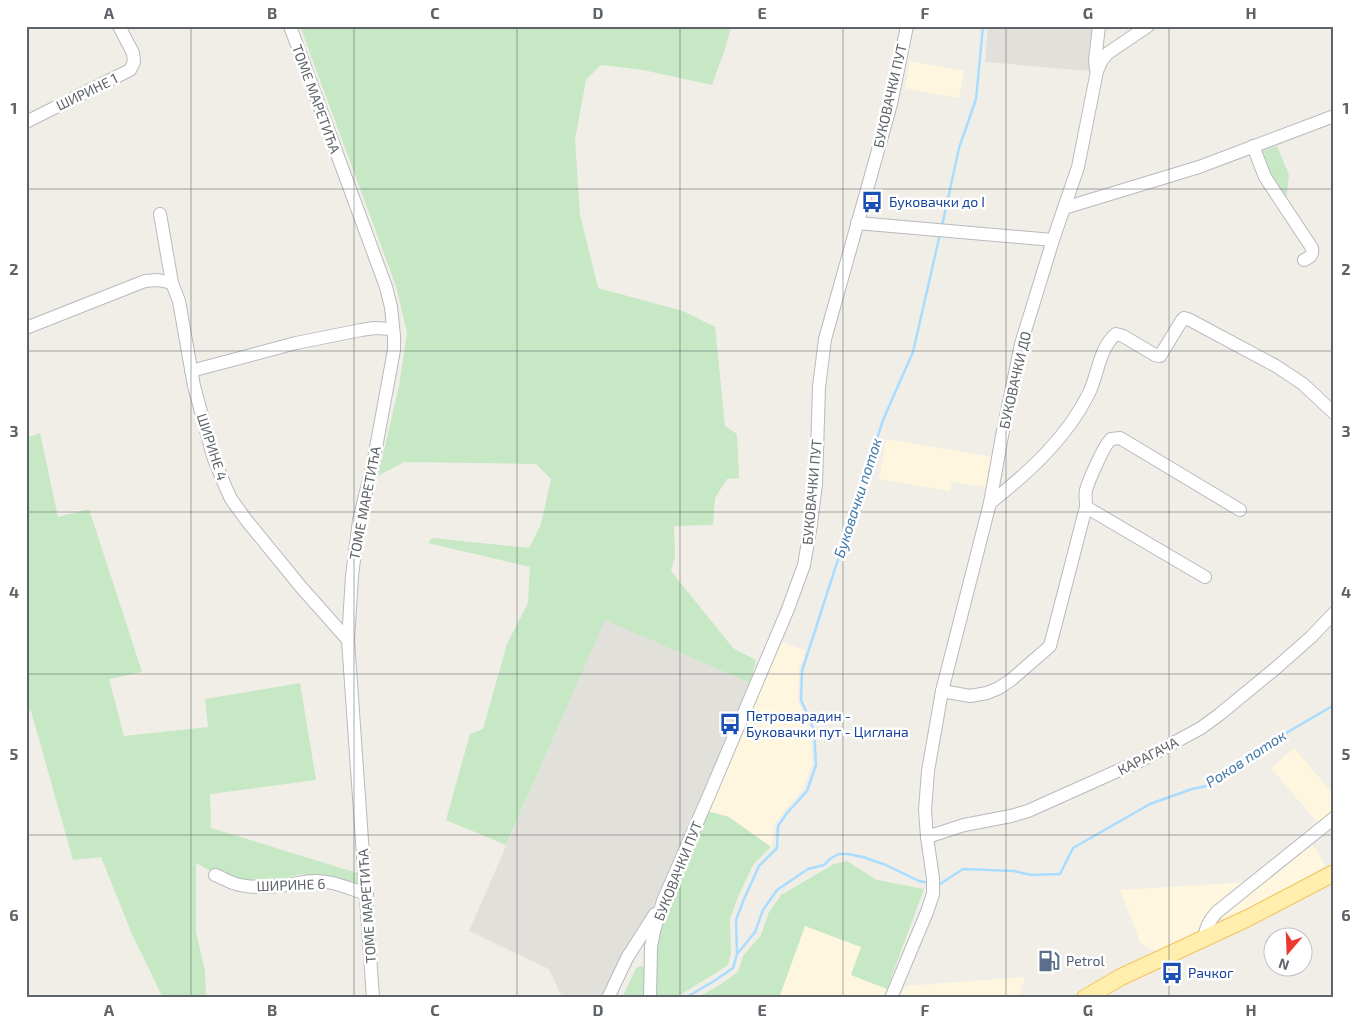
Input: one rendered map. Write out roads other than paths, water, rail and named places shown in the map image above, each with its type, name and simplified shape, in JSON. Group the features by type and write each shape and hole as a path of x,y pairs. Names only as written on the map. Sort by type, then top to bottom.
{"main road":[{"path":"1085,998 1122,977 1285,900 1334,873"}],"street":[{"name":"ШИРИНЕ 1","path":"26,122 130,70 134,62 133,53 119,26"},
{"name":"ТОМЕ МАРЕТИЋА","path":"290,26 386,287 391,307 393,329 394,350 392,364 373,464 359,520 352,576 348,640 373,998"},
{"name":"БУКОВАЧКИ ПУТ","path":"650,998 654,931 663,901 788,609 804,565 816,484 819,387 829,322 891,104 906,26"},
{"path":"1097,71 1099,26"},
{"path":"1097,71 1108,52 1148,26"},
{"name":"БУКОВАЧКИ ДО","path":"891,998 933,894 933,878 925,810 928,771 942,690 990,503 1021,344 1078,167 1097,71"},
{"path":"1064,208 1199,167 1334,116"},
{"path":"1253,146 1266,177 1312,248 1313,253 1304,260"},
{"name":"ШИРИНЕ 4","path":"160,214 172,283 179,301 194,386 210,448 226,488 231,499 247,521 348,640"},
{"path":"857,223 1053,240"},
{"path":"26,328 145,281 158,280 172,283"},
{"path":"990,503 1011,487 1063,435 1089,392 1108,343 1116,334 1160,356 1182,320 1186,318 1276,366 1303,384 1334,413"},
{"path":"191,371 296,343 374,328 393,329"},
{"path":"942,690 970,696 988,693 1011,680 1050,646 1086,506 1086,490 1100,456 1111,439 1120,438 1240,510"},
{"path":"1086,506 1205,577"},
{"name":"КАРАГАЧА","path":"927,837 964,825 1028,811 1144,759 1201,728 1234,703 1311,637 1334,613"},
{"path":"1204,938 1209,921 1217,912 1334,818"},
{"name":"ШИРИНЕ 6","path":"215,875 234,884 249,886 266,887 314,881 329,882 367,894"},
{"path":"608,998 627,958 663,901"},
{"path":"627,958 638,954 647,958 651,963"}],"waterway":[{"name":"Буковачки поток","path":"942,226 959,148 976,99 983,26"},
{"name":"Буковачки поток","path":"737,954 736,920 744,899 759,866 777,848 778,826 807,791 816,765 814,730 801,700 802,671 883,420 913,352 940,234"},
{"name":"Роков поток","path":"938,884 963,869 1014,871 1031,875 1060,874 1073,848 1150,804 1192,789 1211,785 1252,753 1334,705"},
{"name":"Роков поток","path":"685,998 733,968 737,954 755,932 763,910 777,890 808,869 824,865 831,858 839,854 863,857 886,865 919,881 930,883"}],"place":[{"name":"Буковачки до I","path":"872,202"},
{"name":"Петроварадин - Буковачки пут - Циглана","path":"730,724"},
{"name":"Petrol","path":"1049,961"},
{"name":"Рачког","path":"1172,973"}]}
